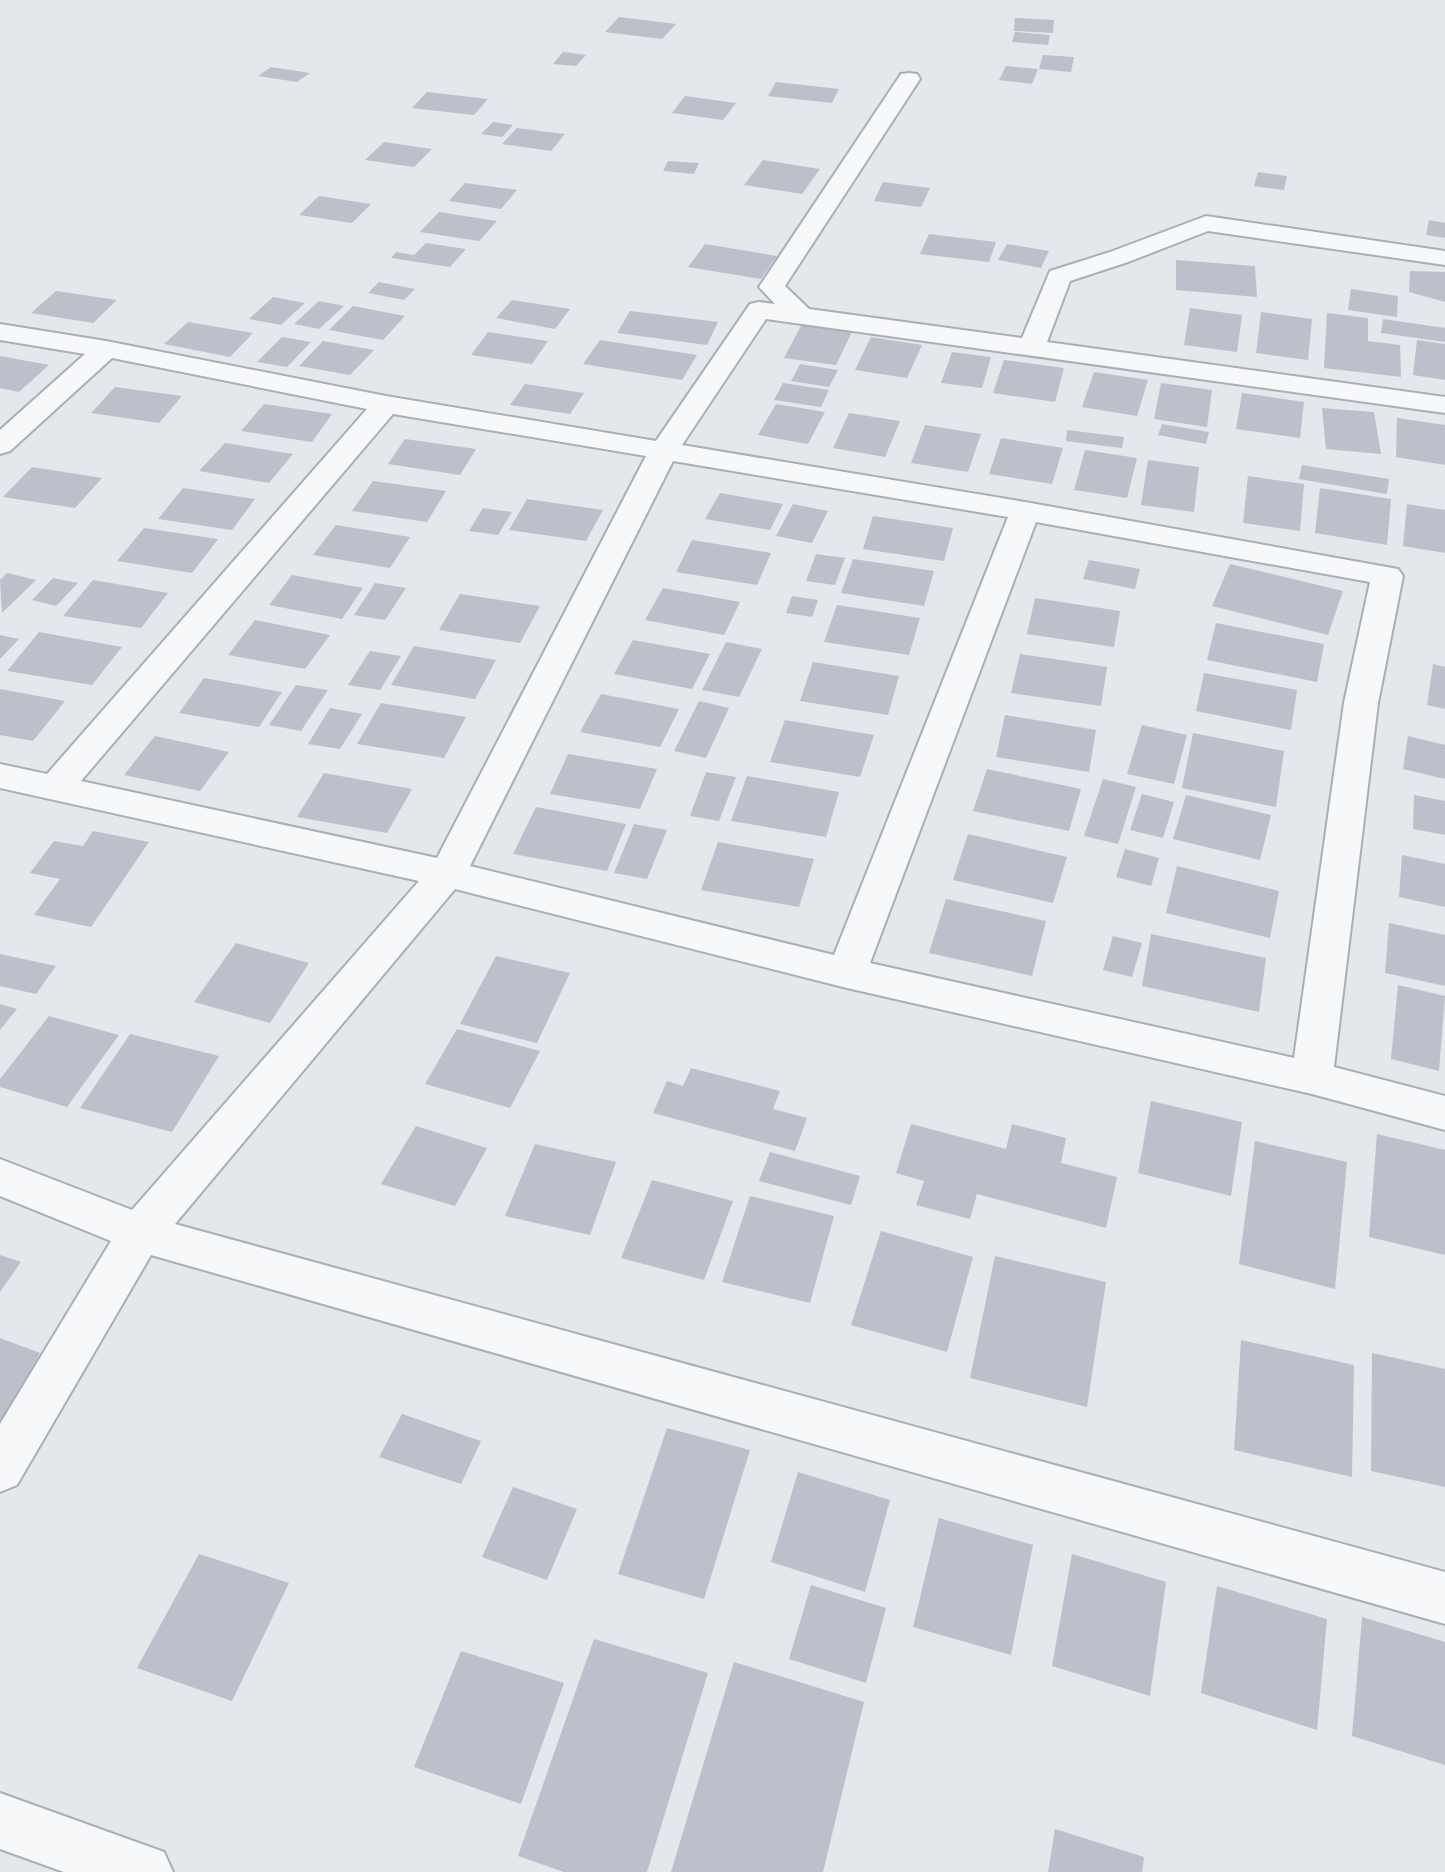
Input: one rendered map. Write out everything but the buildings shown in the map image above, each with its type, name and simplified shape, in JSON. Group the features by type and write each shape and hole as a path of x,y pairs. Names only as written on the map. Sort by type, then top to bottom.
{"street":[{"path":"801,316 772,287 909,79"},
{"path":"1032,347 1059,276 1119,257 1206,223 1445,258"},
{"path":"0,1469 140,1233 447,874 663,451 759,310 1445,405"},
{"path":"0,332 106,349 386,404 1025,511 1387,576 1361,703 1312,1078"},
{"path":"0,446 106,349"},
{"path":"55,788 386,404"},
{"path":"847,973 1025,511"},
{"path":"0,776 447,874 847,973 1312,1078 1445,1113"},
{"path":"0,1177 140,1233 1445,1598"},
{"path":"0,1821 144,1872"}]}
